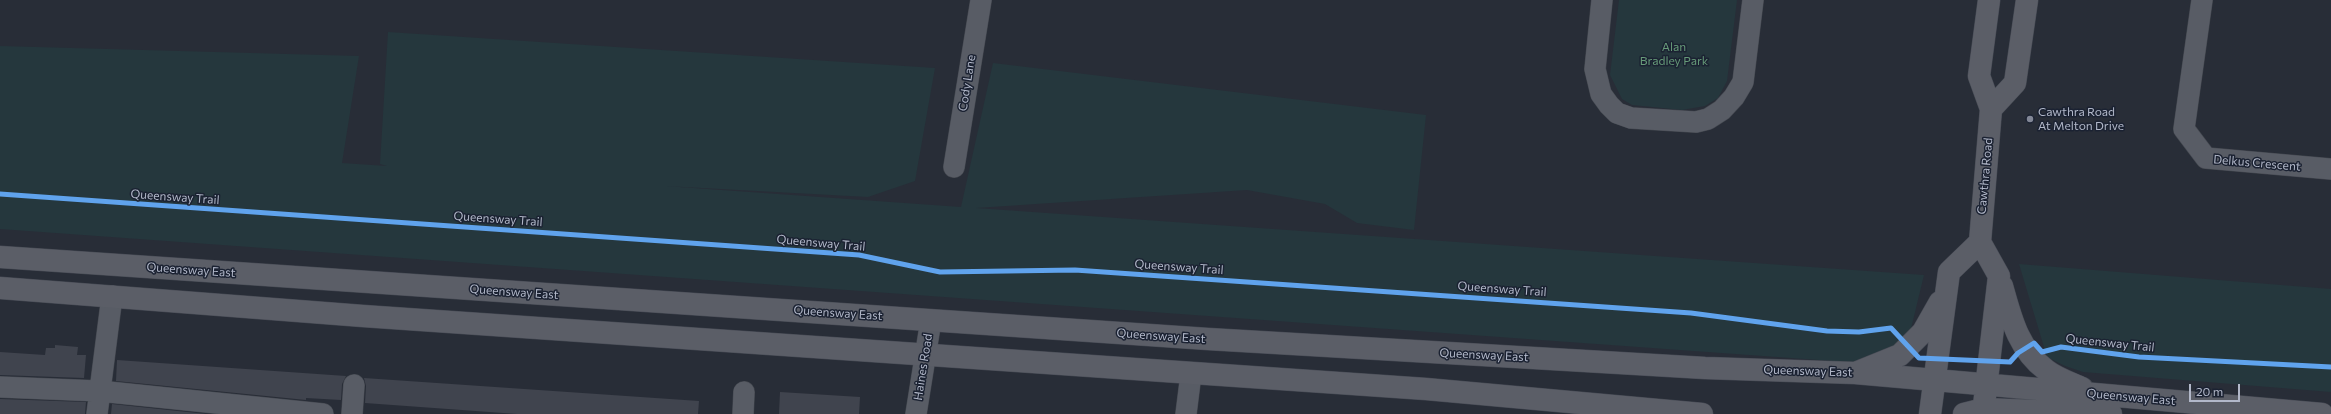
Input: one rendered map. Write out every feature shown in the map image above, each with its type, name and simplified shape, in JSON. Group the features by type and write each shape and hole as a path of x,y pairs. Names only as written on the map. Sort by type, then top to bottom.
{"main road":[{"name":"Cawthra Road","path":"1980,242 1991,109 1979,76 1989,0"},
{"path":"1991,109 2014,83 2027,0"},
{"path":"1930,414 1949,272 1980,242 1999,276 2017,337 2024,349 2046,371 2094,394"},
{"name":"Queensway East","path":"0,257 1224,340 1673,366 1855,373 2322,414"},
{"path":"1999,276 1987,385 1977,412 2111,414"},
{"path":"0,288 371,317 1426,389 1702,414"},
{"path":"1855,373 1900,355 1917,340 1946,291"}],"street":[{"name":"Cody Lane","path":"954,167 981,0"},
{"path":"1602,0 1595,69 1602,94 1609,105 1617,113 1631,118 1696,122 1708,119 1722,110 1734,97 1743,82 1753,0"},
{"name":"Delkus Crescent","path":"2202,0 2184,129 2206,158 2331,169"},
{"path":"97,414 112,296"},
{"name":"Haines Road","path":"916,414 931,320"},
{"path":"1186,414 1191,374"},
{"path":"352,414 354,385"},
{"path":"0,387 99,391 323,414"},
{"path":"743,414 744,392"}],"green space":[{"name":"Alan Bradley Park","path":"1619,0 1737,0 1727,81 1718,98 1705,106 1682,110 1632,105 1622,99 1610,75"},
{"path":"388,32 935,68 915,181 868,197 665,186 961,207 993,63 1426,115 1414,230 1357,223 1325,204 1247,190 976,208 1924,275 1902,366 0,229 0,46 359,56 342,163 387,166 380,164"},
{"path":"2019,264 2331,289 2331,392 2083,372 2065,366 2047,357"}],"building":[{"path":"55,345 78,347 77,355 86,355 84,378 0,375 0,352 45,355 46,348 55,348"},
{"path":"117,360 346,376 342,384 341,400 306,398 306,400 116,381"},
{"path":"364,378 699,401 698,414 517,414 365,403 366,386"},
{"path":"780,392 860,397 859,414 779,414"},
{"path":"0,399 86,402 85,414 0,414"},
{"path":"112,404 206,414 111,414"}],"cycle path":[{"name":"Queensway Trail","path":"0,194 859,255 940,272 1075,270 1691,313 1827,331 1859,332 1891,328 1919,358 2010,362 2018,353 2034,343 2042,352 2061,347 2139,357 2331,367"}],"place":[{"name":"Cawthra Road At Melton Drive","path":"2030,119"}]}
